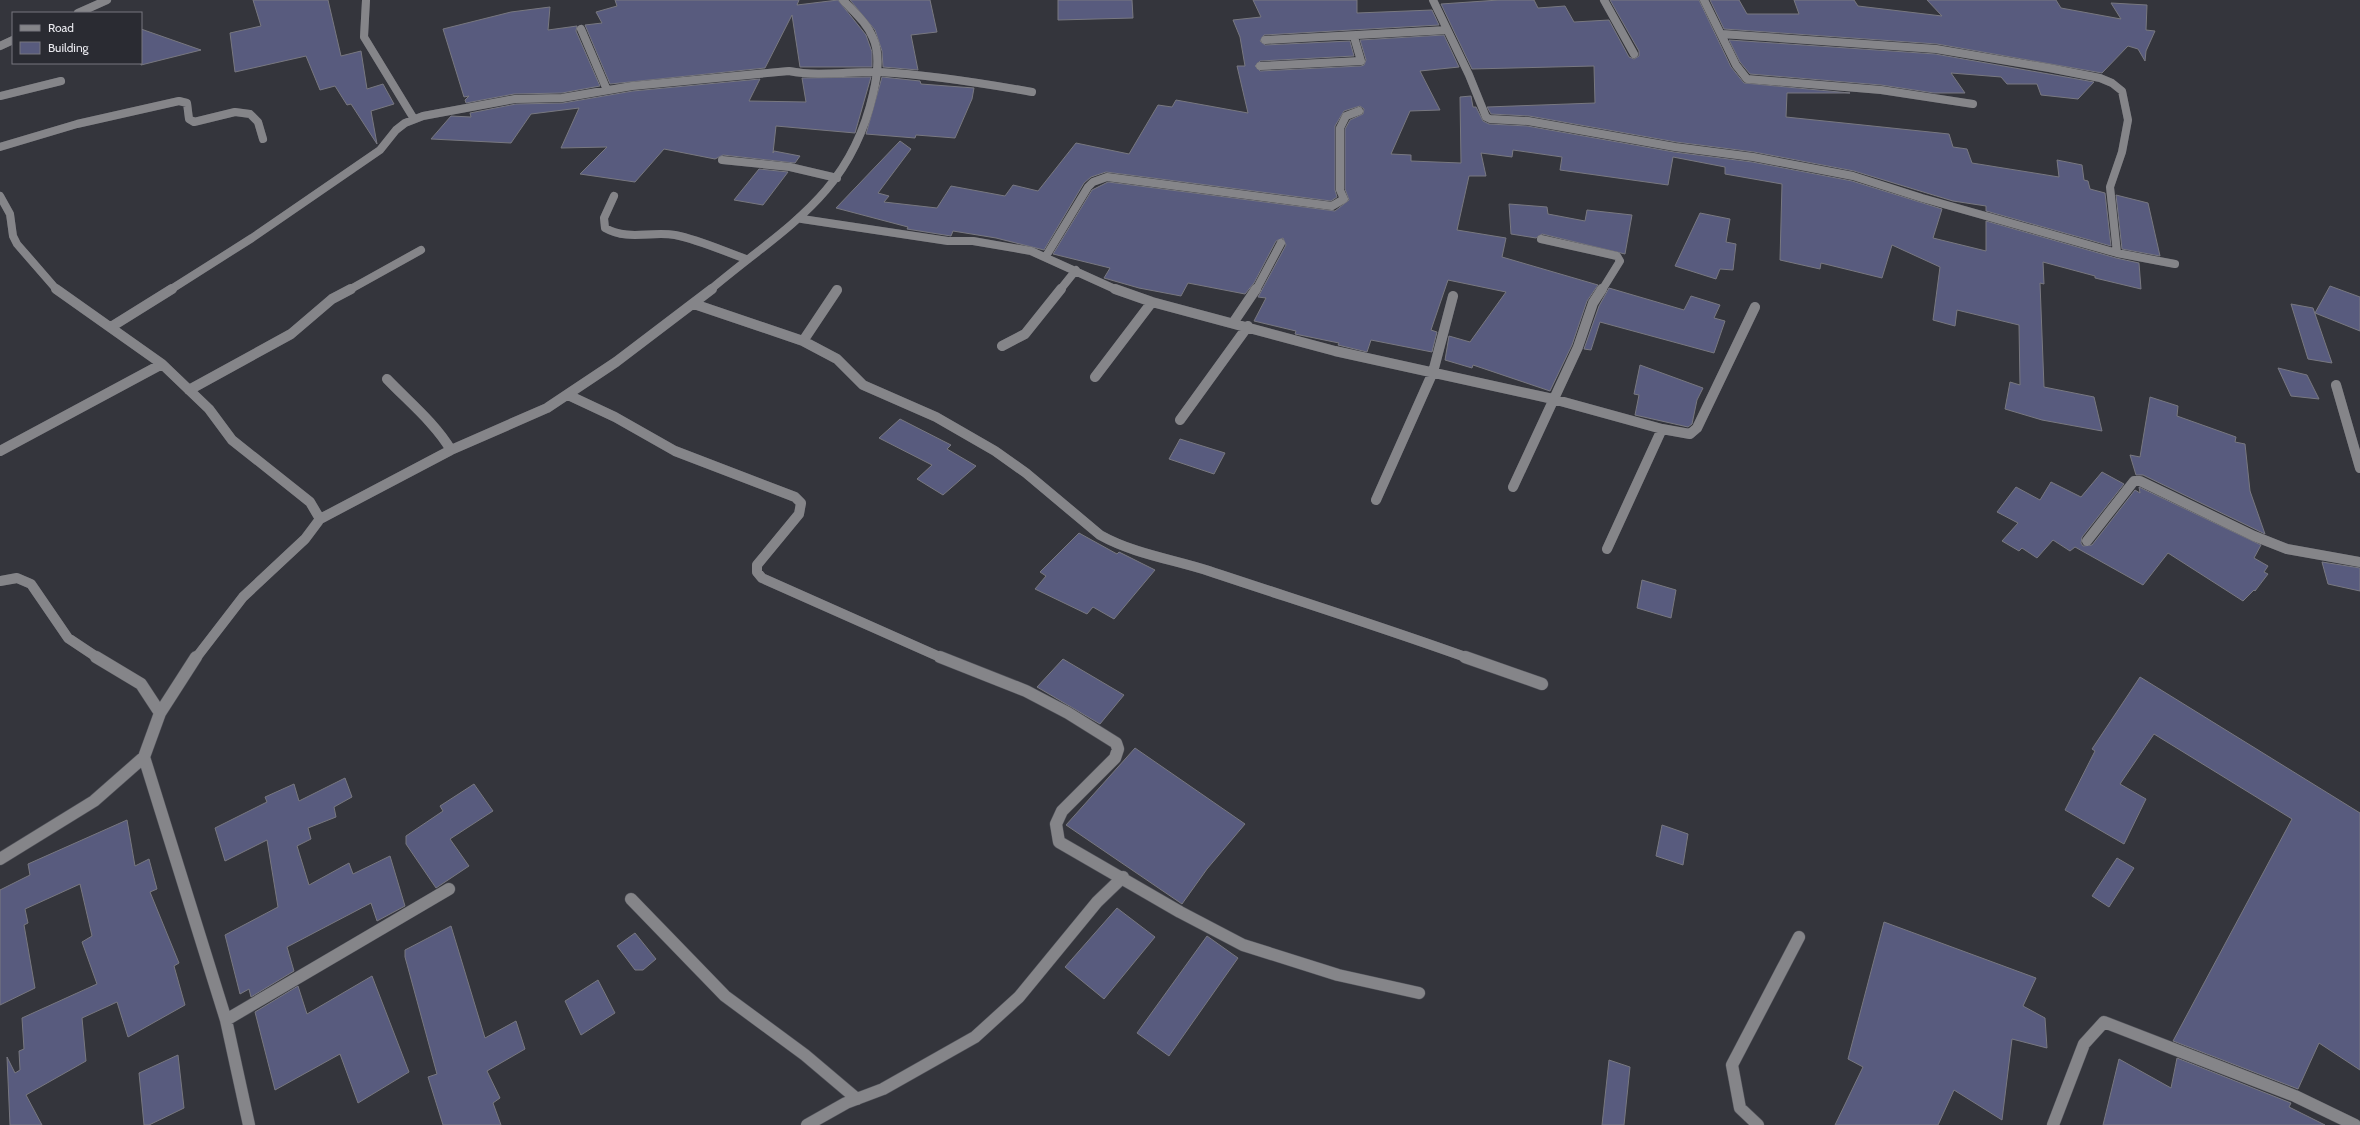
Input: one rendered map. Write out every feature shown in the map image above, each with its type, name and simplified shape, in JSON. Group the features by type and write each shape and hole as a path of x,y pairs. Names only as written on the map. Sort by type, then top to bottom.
{"street":[{"path":"80,12 107,0"},
{"path":"366,0 364,37 414,119"},
{"path":"0,859 94,800 144,757 160,713 196,657 243,597 305,539 320,519 451,450 547,408 568,395 694,304 746,259 802,218 824,195 837,178 856,147 873,94 878,72 876,44 866,25 843,0"},
{"path":"1433,0 1469,75 1486,117 1528,121 1675,147 1753,157 1853,176 1922,198 2117,253 2175,264"},
{"path":"1604,0 1634,54"},
{"path":"1704,0 1737,65 1747,79 1881,90 1973,104"},
{"path":"582,29 607,90"},
{"path":"1265,40 1354,37 1447,30"},
{"path":"1722,34 1936,49 2049,68 2112,83 2122,91 2128,120 2122,152 2110,187 2117,253"},
{"path":"1260,66 1354,63 1360,61 1361,57 1354,37"},
{"path":"0,46 12,40"},
{"path":"110,327 252,238 360,164 388,142 396,130 414,119 515,99 562,98 607,90 789,71 803,74 878,72 968,80 1032,92"},
{"path":"0,96 61,81"},
{"path":"0,147 77,124 180,101 187,103 189,119 194,122 236,112 250,114 255,118 263,139"},
{"path":"1046,256 1088,187 1093,182 1107,178 1332,206 1338,204 1344,199 1340,190 1340,128 1346,116 1359,111"},
{"path":"722,160 790,167 837,178"},
{"path":"0,196 10,214 13,236 29,260 61,294 162,364 209,409 232,440 310,502 320,519"},
{"path":"614,196 604,218 605,228 612,233 640,237 667,234 746,259"},
{"path":"802,218 948,241 973,241 1031,250 1120,291 1152,302 1248,326 1334,351 1553,399 1662,429 1690,434 1697,428 1756,307"},
{"path":"1514,487 1578,347 1593,303 1620,261 1616,256 1541,239"},
{"path":"1233,323 1261,282 1281,243"},
{"path":"189,390 291,334 332,299 421,250"},
{"path":"1002,346 1025,334 1076,270"},
{"path":"803,341 836,290"},
{"path":"1376,500 1433,372 1453,296"},
{"path":"1095,377 1152,302"},
{"path":"694,304 803,341 837,359 863,385 936,416 980,441 1026,473 1100,535 1113,543 1128,549 1204,569 1449,650 1542,684"},
{"path":"1180,420 1248,326"},
{"path":"0,451 162,364"},
{"path":"388,379 418,412 438,430 451,450"},
{"path":"2336,385 2360,468"},
{"path":"568,395 616,417 674,451 795,497 801,503 799,514 757,565 757,572 762,578 943,658 1026,691 1068,713 1114,741 1118,745 1115,758 1062,811 1056,824 1059,842 1123,877 1180,912 1243,945 1338,975 1418,993"},
{"path":"1607,549 1662,429"},
{"path":"2087,541 2134,481 2140,481 2254,536 2287,548 2360,562"},
{"path":"0,580 17,577 28,582 68,638 140,684 160,713"},
{"path":"144,757 226,1020 249,1125"},
{"path":"807,1125 857,1099 882,1089 975,1037 1019,997 1097,902 1123,877"},
{"path":"226,1020 449,889"},
{"path":"631,899 725,996 805,1055 857,1099"},
{"path":"1758,1125 1740,1108 1732,1065 1799,937"},
{"path":"2053,1125 2084,1044 2104,1022 2295,1096 2355,1125"}],"building":[{"path":"253,0 328,0 341,56 361,51 367,89 383,84 394,104 371,111 377,144 351,104 347,105 335,86 320,90 306,56 235,72 230,33 261,26"},
{"path":"615,0 799,0 797,5 838,0 866,35 872,52 872,67 800,67 792,15 765,68 610,84 585,25 602,23 596,12 617,6"},
{"path":"850,0 930,0 937,32 911,35 918,70 883,67 882,51 875,30"},
{"path":"1058,0 1132,0 1133,18 1058,20"},
{"path":"1253,0 1357,0 1357,13 1432,10 1439,25 1264,35 1260,41 1265,45 1350,41 1354,56 1260,61 1255,66 1260,71 1361,66 1364,65 1366,60 1360,40 1444,35 1459,67 1420,71 1440,110 1410,111 1391,154 1411,155 1411,161 1461,163 1460,97 1471,96 1473,107 1476,107 1483,121 1489,124 1527,126 1674,152 1752,162 1852,181 1942,209 1933,238 1986,251 1986,221 2116,258 2139,263 2141,289 2095,278 2095,276 2043,262 2044,284 2040,283 2044,387 2094,397 2102,431 2042,420 2005,409 2010,382 2020,385 2019,325 1957,310 1955,326 1933,320 1940,267 1892,245 1882,278 1821,263 1820,269 1780,260 1782,184 1725,174 1725,167 1673,157 1668,185 1560,170 1562,157 1513,150 1512,157 1481,153 1486,176 1469,176 1457,230 1506,238 1502,257 1598,285 1587,301 1572,345 1550,391 1473,365 1472,368 1445,360 1449,336 1470,342 1506,292 1448,280 1431,330 1437,332 1432,352 1371,340 1367,352 1338,345 1339,343 1295,334 1296,331 1254,321 1266,298 1258,297 1286,245 1283,238 1276,241 1254,283 1245,294 1188,283 1181,296 1139,288 1104,278 1110,268 1053,254 1092,190 1108,182 1335,211 1349,200 1345,189 1345,129 1350,120 1363,114 1364,109 1360,106 1344,111 1335,126 1335,190 1337,197 1331,201 1106,172 1091,177 1084,183 1044,250 996,238 953,231 951,236 907,229 908,227 836,208 900,141 911,149 878,193 889,196 884,202 937,208 951,186 1005,196 1013,185 1038,191 1076,143 1129,154 1158,105 1172,107 1176,100 1248,113 1237,66 1245,66 1240,37 1233,20 1261,17"},
{"path":"1499,0 1534,0 1538,8 1565,6 1574,22 1609,20 1629,57 1634,59 1639,56 1639,51 1610,0 1699,0 1731,67 1744,83 1850,93 1787,93 1786,117 1949,134 1953,147 1967,149 1972,163 2059,177 2057,160 2082,165 2084,180 2088,181 2090,189 2105,193 2111,246 1986,211 1986,206 1953,201 1854,171 1754,152 1676,142 1529,116 1491,114 1487,107 1595,103 1594,66 1472,69 1441,4"},
{"path":"1710,0 1739,0 1747,14 1799,14 1794,0 1854,0 1858,6 1942,16 1927,0 2056,0 2061,8 2121,19 2111,3 2147,5 2146,30 2155,31 2146,51 2145,61 2138,49 2128,46 2102,73 1937,44 1724,29"},
{"path":"550,7 548,30 577,26 576,31 600,86 562,93 514,94 466,103 465,100 469,96 464,97 443,29 511,12"},
{"path":"142,29 201,50 141,65"},
{"path":"1729,40 1935,54 2094,82 2078,99 2041,95 2037,84 2007,84 2001,77 1951,73 1965,93 1934,93 1881,85 1750,74 1740,62"},
{"path":"871,77 855,133 776,126 773,153 774,151 800,156 795,163 723,155 715,159 664,149 635,182 580,174 607,147 561,148 579,108 531,114 511,143 431,139 451,116 471,117 470,113 516,104 563,103 633,91 760,79 749,101 806,102 802,78"},
{"path":"882,77 920,81 921,84 974,88 972,99 955,138 916,135 915,138 866,134"},
{"path":"759,169 788,172 763,205 734,200"},
{"path":"2116,195 2148,203 2160,256 2122,249"},
{"path":"1509,204 1547,207 1548,214 1585,221 1587,210 1632,215 1625,254 1542,234 1536,238 1511,234"},
{"path":"1700,213 1730,219 1726,242 1736,244 1733,270 1720,269 1716,279 1675,266"},
{"path":"2330,286 2360,297 2360,331 2315,313"},
{"path":"1609,288 1684,310 1691,296 1720,305 1714,318 1725,321 1714,353 1600,322 1591,350 1584,349 1599,306"},
{"path":"2291,304 2313,308 2332,363 2308,359"},
{"path":"1640,365 1703,388 1697,400 1692,424 1688,427 1635,415 1639,395 1634,394"},
{"path":"2278,368 2307,375 2319,399 2291,396"},
{"path":"2150,397 2178,406 2177,416 2236,437 2235,442 2245,444 2250,491 2265,534 2143,475 2136,475 2130,455 2140,457"},
{"path":"900,419 951,445 947,449 976,466 943,495 917,479 932,465 879,438"},
{"path":"1180,439 1225,453 1214,474 1169,459"},
{"path":"2102,472 2124,484 2082,537 2081,543 2083,546 2092,545 2135,490 2140,493 2139,487 2261,545 2254,558 2268,566 2264,572 2268,574 2255,591 2254,590 2243,601 2168,553 2143,585 2075,547 2070,551 2053,540 2037,558 2022,548 2019,551 2002,541 2018,523 1997,512 2016,487 2040,500 2051,482 2081,497"},
{"path":"1079,533 1117,554 1119,552 1155,570 1114,619 1093,607 1087,614 1035,589 1046,576 1040,572"},
{"path":"2322,562 2360,568 2360,591 2328,584"},
{"path":"1642,580 1676,590 1671,618 1637,608"},
{"path":"1063,659 1124,695 1100,724 1037,687"},
{"path":"2140,677 2360,813 2360,1070 2319,1043 2298,1089 2173,1041 2292,819 2154,734 2120,784 2146,799 2124,844 2065,810 2095,751 2092,749"},
{"path":"1135,748 1245,824 1207,869 1182,904 1066,825"},
{"path":"345,778 352,797 334,807 336,817 308,828 311,839 297,846 309,885 349,863 353,874 390,856 405,906 377,921 371,903 287,947 294,971 251,997 249,989 240,994 225,935 278,907 267,840 225,861 215,828 267,802 265,797 294,784 299,801"},
{"path":"474,784 493,811 450,839 469,866 436,888 406,844 406,836 443,811 440,806"},
{"path":"127,820 135,866 149,859 157,889 150,892 179,963 174,966 185,1005 128,1037 117,1002 82,1018 86,1061 26,1095 42,1125 10,1125 7,1057 15,1073 20,1070 19,1051 24,1049 22,1018 97,984 82,942 92,936 80,884 25,909 28,923 24,925 35,988 0,1005 0,890 30,875 28,864"},
{"path":"1662,825 1688,834 1683,865 1656,856"},
{"path":"2117,858 2134,868 2109,907 2092,896"},
{"path":"1117,908 1155,937 1104,999 1065,967"},
{"path":"1884,922 2036,978 2023,1006 2045,1018 2047,1048 2012,1039 2002,1120 1954,1090 1938,1125 1835,1125 1863,1067 1848,1059"},
{"path":"451,926 485,1038 516,1021 525,1049 487,1071 500,1098 493,1103 501,1125 443,1125 428,1077 437,1074 405,957 405,950"},
{"path":"635,933 656,959 643,970 635,970 617,946"},
{"path":"1207,936 1238,958 1169,1056 1137,1033"},
{"path":"372,976 409,1072 358,1103 340,1054 275,1090 255,1012 298,986 307,1014"},
{"path":"598,980 615,1013 581,1035 565,1001"},
{"path":"178,1055 184,1108 149,1125 144,1125 139,1073"},
{"path":"2177,1058 2291,1103 2289,1107 2325,1125 2103,1125 2119,1059 2171,1088"},
{"path":"1609,1060 1630,1067 1624,1125 1602,1125"}]}
